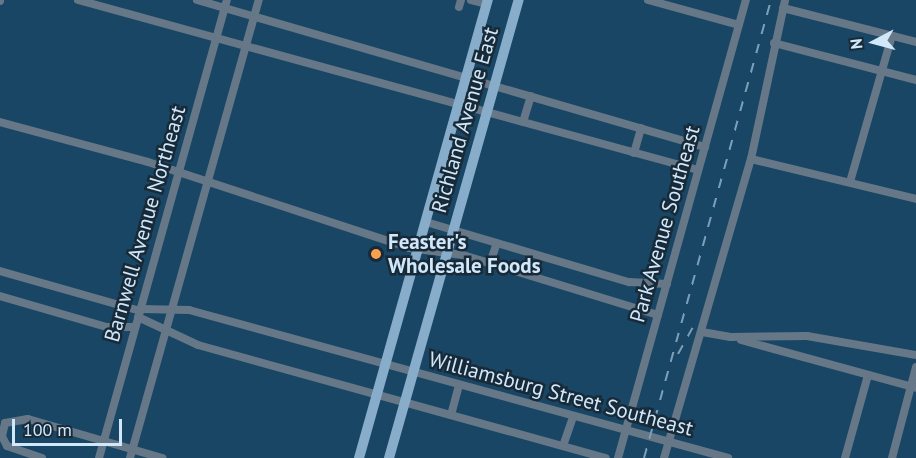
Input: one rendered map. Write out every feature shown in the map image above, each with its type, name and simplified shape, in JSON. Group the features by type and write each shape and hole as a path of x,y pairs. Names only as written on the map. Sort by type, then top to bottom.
{"main road":[{"name":"Richland Avenue East","path":"389,458 519,0"},
{"name":"Richland Avenue East","path":"359,458 487,2"}],"street":[{"path":"78,0 698,170"},
{"path":"197,0 226,4 254,16 705,147"},
{"path":"131,454 211,181 259,0"},
{"path":"471,0 487,2"},
{"path":"648,0 739,25"},
{"name":"Park Avenue Southeast","path":"618,458 746,0"},
{"name":"Barnwell Avenue Northeast","path":"99,458 133,327 140,314 181,172 226,4"},
{"path":"664,458 667,441 702,332 751,159 784,4 916,42"},
{"path":"850,182 879,73 892,36"},
{"path":"774,44 916,81"},
{"path":"523,122 531,96"},
{"path":"0,122 211,181 418,250 448,253 490,263 658,315"},
{"path":"634,153 641,128"},
{"path":"751,159 916,199"},
{"path":"426,222 629,282 667,284"},
{"path":"490,263 497,243"},
{"path":"0,271 121,305 140,314 167,334 377,396 606,458"},
{"path":"0,296 107,327 133,327"},
{"name":"Williamsburg Street Southeast","path":"140,314 175,308 728,458"},
{"path":"702,332 731,337 914,387"},
{"path":"731,337 807,336 916,355"},
{"path":"892,458 914,387 916,367"},
{"path":"845,458 868,375"},
{"path":"451,415 459,386"},
{"path":"0,414 7,446 42,458"},
{"path":"4,424 18,417 104,440 131,454 162,458"},
{"path":"563,446 573,417"}],"railway":[{"path":"644,458 771,0"},
{"path":"678,354 694,325"}],"place":[{"name":"Feaster's Wholesale Foods","path":"376,254"}]}
